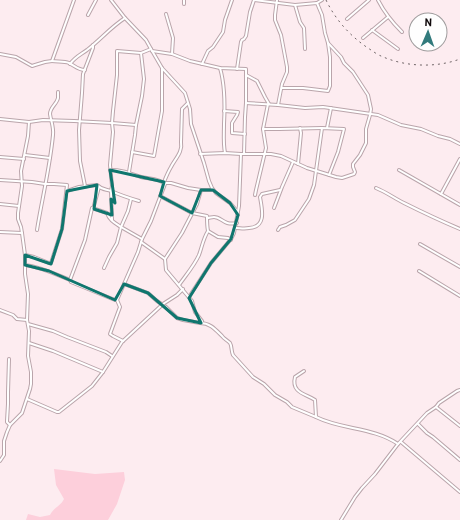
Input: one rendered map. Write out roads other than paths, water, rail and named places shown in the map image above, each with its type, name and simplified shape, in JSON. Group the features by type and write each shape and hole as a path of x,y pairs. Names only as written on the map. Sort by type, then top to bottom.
{"street":[{"path":"52,61 74,0"},
{"path":"88,15 96,0"},
{"path":"111,0 125,18 146,40 162,68 185,93 191,124 208,181 213,190 230,203 238,215"},
{"path":"202,64 208,51 213,47 223,32 225,20 232,0"},
{"path":"237,69 241,42 246,36 250,12 254,0 295,6 322,0"},
{"path":"277,0 275,20 280,31 287,67 286,77 278,105"},
{"path":"347,19 369,0"},
{"path":"378,0 388,17 402,32"},
{"path":"282,88 303,88 328,91 330,86 330,57 322,16 317,2"},
{"path":"295,6 300,22 304,28 305,49"},
{"path":"166,14 173,38 172,54"},
{"path":"363,38 388,17"},
{"path":"70,64 77,56 88,50 125,18"},
{"path":"372,30 398,49"},
{"path":"200,154 272,154 329,175 342,178 354,174 353,164 360,155 366,143 366,129 371,109 368,95 353,72 328,43"},
{"path":"85,186 79,156 78,130 83,74 93,45"},
{"path":"112,220 112,182 110,170 113,132 112,123 117,75 117,51 141,53 151,50 172,54 183,59 220,68 246,69 245,134 236,228 231,240 211,262 189,298"},
{"path":"129,172 144,79 141,53"},
{"path":"0,54 16,57 32,66 52,61 66,62 77,68 85,70"},
{"path":"132,152 154,156 162,111 162,68"},
{"path":"220,68 223,82 223,137 225,153"},
{"path":"246,74 258,81 269,104 263,129 266,148 255,195"},
{"path":"37,230 53,135 50,114 52,107 58,98 58,92"},
{"path":"116,300 151,221 164,182 181,149 182,109 188,103"},
{"path":"246,103 305,108 331,108 378,115 401,126 421,129 460,144"},
{"path":"327,128 331,108"},
{"path":"224,111 238,112 238,115 232,122 232,133 245,134"},
{"path":"0,119 29,122 36,120 52,120 136,125"},
{"path":"0,461 4,455 5,437 10,425 22,413 31,384 31,372 28,356 29,331 27,320 28,300 25,255 21,227 18,219 22,186 21,171 25,155 29,122"},
{"path":"298,164 301,134 300,128"},
{"path":"278,230 280,227 295,220 309,199 314,185 322,128"},
{"path":"263,129 344,129 338,152 329,175"},
{"path":"25,155 50,158"},
{"path":"0,157 24,159"},
{"path":"441,194 460,159"},
{"path":"274,208 280,190 293,162"},
{"path":"110,170 129,172 142,177 188,188 213,190"},
{"path":"399,170 460,205"},
{"path":"0,180 67,185 62,229 51,263 25,255"},
{"path":"67,191 85,186 97,185 104,190 109,190 139,201"},
{"path":"70,280 85,240 92,208 93,209 99,187"},
{"path":"376,188 460,229"},
{"path":"201,190 197,204 182,233 165,259 165,264 166,270 192,301 195,312 202,323"},
{"path":"236,228 248,229 257,226 263,214 260,197 262,194 280,190"},
{"path":"160,196 192,213 207,216 207,218 218,218 231,224 237,223"},
{"path":"104,268 117,243 131,199"},
{"path":"0,204 19,206"},
{"path":"93,209 107,213 109,218 114,222 142,239"},
{"path":"179,285 199,255 204,238 208,231 207,218"},
{"path":"208,231 218,237 228,238 231,240"},
{"path":"0,232 22,233"},
{"path":"141,242 165,259"},
{"path":"420,244 460,267"},
{"path":"25,265 38,267 49,271 70,280 71,282 116,300 120,307 110,334 123,341"},
{"path":"419,272 460,296"},
{"path":"124,284 148,293 163,304 177,318 212,326 230,343 232,353 235,358 253,377 264,384 275,395 292,406 333,423 379,434 398,444"},
{"path":"27,399 58,413 92,386 123,341 163,304 183,289"},
{"path":"0,310 13,315 18,319 27,320"},
{"path":"28,324 53,331 106,352 112,356"},
{"path":"29,343 53,351 103,372"},
{"path":"9,359 7,422 10,425"},
{"path":"304,371 295,377 294,383 296,389 302,394 315,400 316,417"},
{"path":"341,520 359,493 398,444 427,413 457,390 460,390"},
{"path":"436,407 460,426"},
{"path":"418,424 460,460"},
{"path":"401,442 460,492"}],"railway":[{"path":"326,0 345,28 357,40 380,56 390,60 420,65 441,64 460,59"}]}
